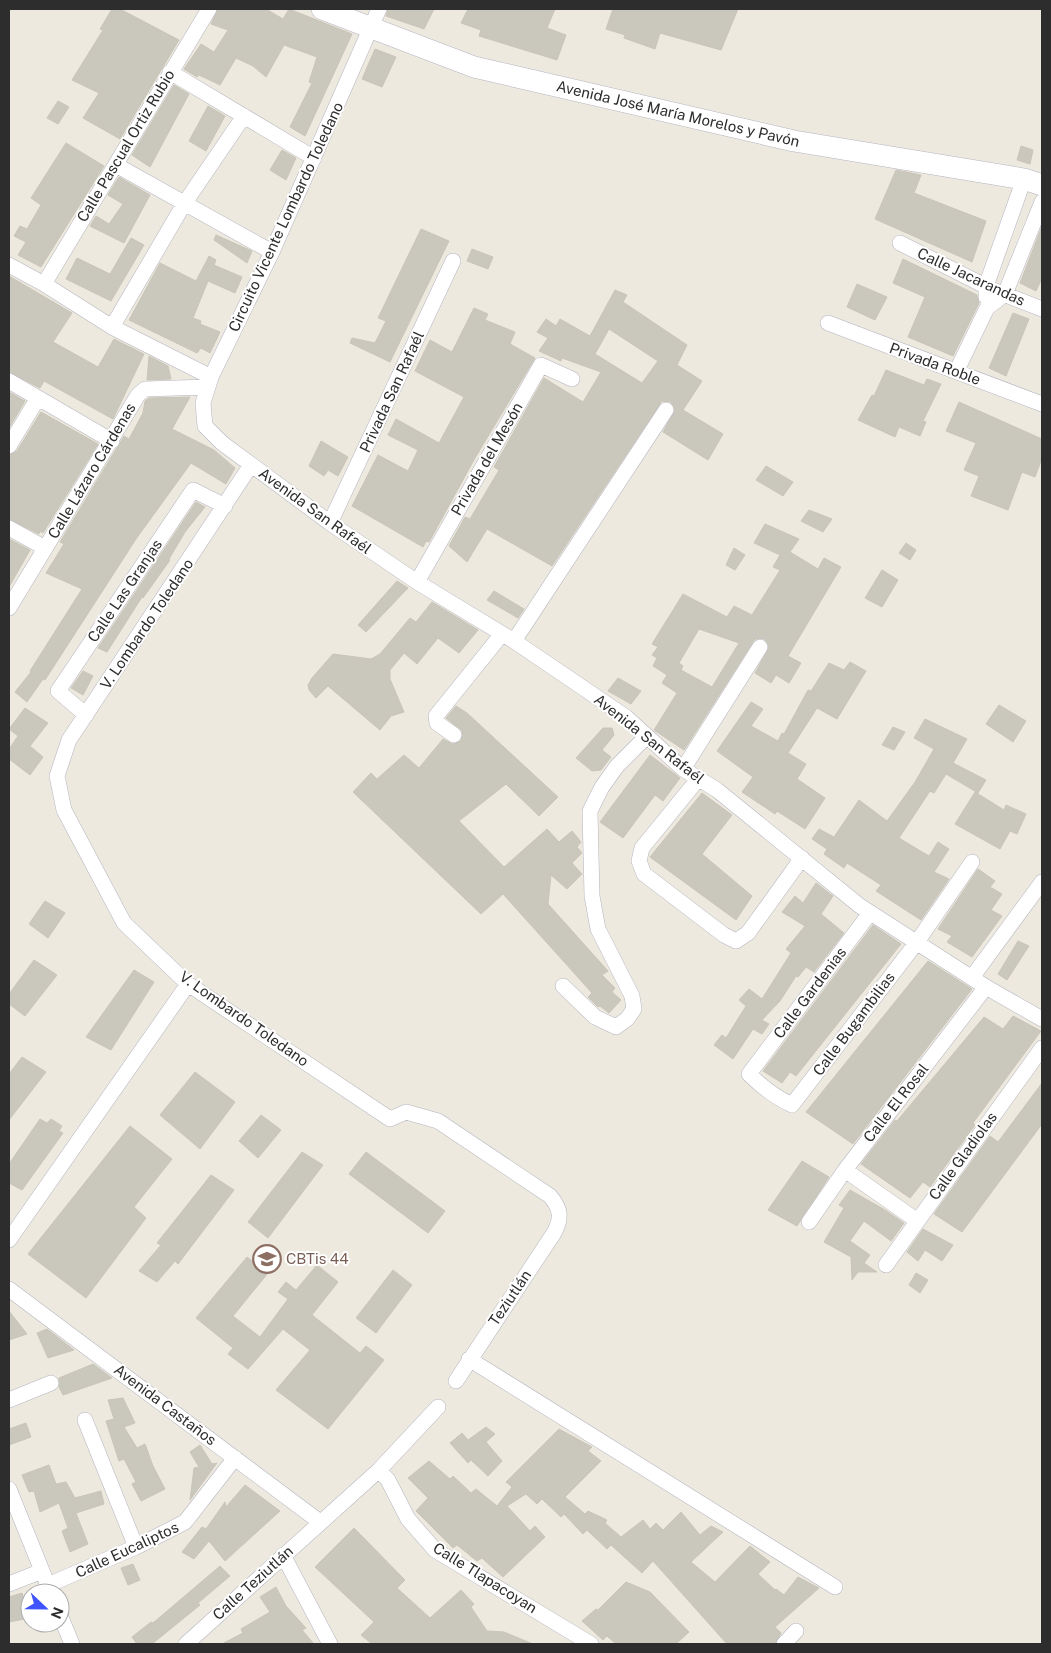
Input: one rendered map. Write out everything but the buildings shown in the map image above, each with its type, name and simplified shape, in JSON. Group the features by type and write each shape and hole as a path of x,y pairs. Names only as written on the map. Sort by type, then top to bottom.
{"main road":[{"name":"Avenida José María Morelos y Pavón","path":"322,9 375,18 474,67 794,141 1033,182"}],"street":[{"name":"Calle Pascual Ortiz Rubio","path":"44,284 209,9"},
{"name":"Circuito Vicente Lombardo Toledano","path":"205,426 203,403 209,382 272,252 375,18"},
{"path":"170,72 314,158"},
{"path":"112,327 184,204 244,116"},
{"path":"116,165 272,252"},
{"path":"987,308 986,286 1033,182"},
{"path":"957,370 987,308 1005,294 1042,202"},
{"name":"Calle Jacarandas","path":"900,243 986,286 1042,309"},
{"name":"Privada San Rafaél","path":"330,523 453,261"},
{"path":"9,265 44,284 112,327 209,382"},
{"name":"Privada Roble","path":"828,324 855,336 957,370 1042,404"},
{"name":"Privada del Mesón","path":"417,582 541,365 572,379"},
{"path":"9,381 112,441"},
{"name":"Calle Lázaro Cárdenas","path":"9,608 112,441 138,395 145,389 209,382"},
{"path":"9,446 38,398"},
{"path":"454,735 437,723 436,716 508,638 666,410"},
{"name":"Avenida San Rafaél","path":"205,426 222,443 330,523 417,582 508,638 626,716 683,769 700,778 870,913 973,976 986,987 1042,1019"},
{"name":"V. Lombardo Toledano","path":"251,465 69,740 57,776 64,810 124,922 188,984 390,1119 406,1112 438,1121 550,1196 559,1206 561,1214"},
{"name":"Calle Las Granjas","path":"86,715 58,691 193,490 225,506"},
{"path":"9,528 45,548"},
{"path":"683,769 760,648"},
{"path":"563,986 595,1017 616,1027 627,1019 634,1009 632,996 598,929 592,896 590,811 602,787 617,766 647,736"},
{"path":"700,778 642,848 639,861 644,874 724,935 736,941 748,933 802,858"},
{"name":"Calle Bugambilias","path":"792,1105 916,942 972,862"},
{"path":"973,976 1042,882"},
{"name":"Calle Gardenias","path":"792,1105 765,1091 749,1074 870,913"},
{"path":"9,1240 188,984"},
{"name":"Calle El Rosal","path":"809,1222 845,1170 986,987"},
{"name":"Calle Gladiolas","path":"886,1265 916,1220 1042,1048"},
{"path":"845,1170 916,1220"},
{"name":"Teziutlán","path":"456,1381 554,1233 561,1214"},
{"name":"Avenida Castaños","path":"9,1289 320,1522"},
{"path":"469,1359 835,1587"},
{"path":"9,1400 51,1383"},
{"path":"320,1522 378,1470 438,1407"},
{"path":"84,1420 136,1547"},
{"name":"Calle Eucaliptos","path":"62,1583 185,1522 235,1458"},
{"name":"Calle Tlapacoyan","path":"378,1470 388,1480 408,1519 435,1550 591,1644"},
{"path":"9,1489 47,1583"},
{"name":"Calle Teziutlán","path":"186,1644 320,1522"},
{"path":"283,1556 330,1644"},
{"path":"9,1584 42,1571"},
{"path":"784,1644 796,1631"}],"place":[{"name":"CBTis 44","path":"267,1259"}]}
